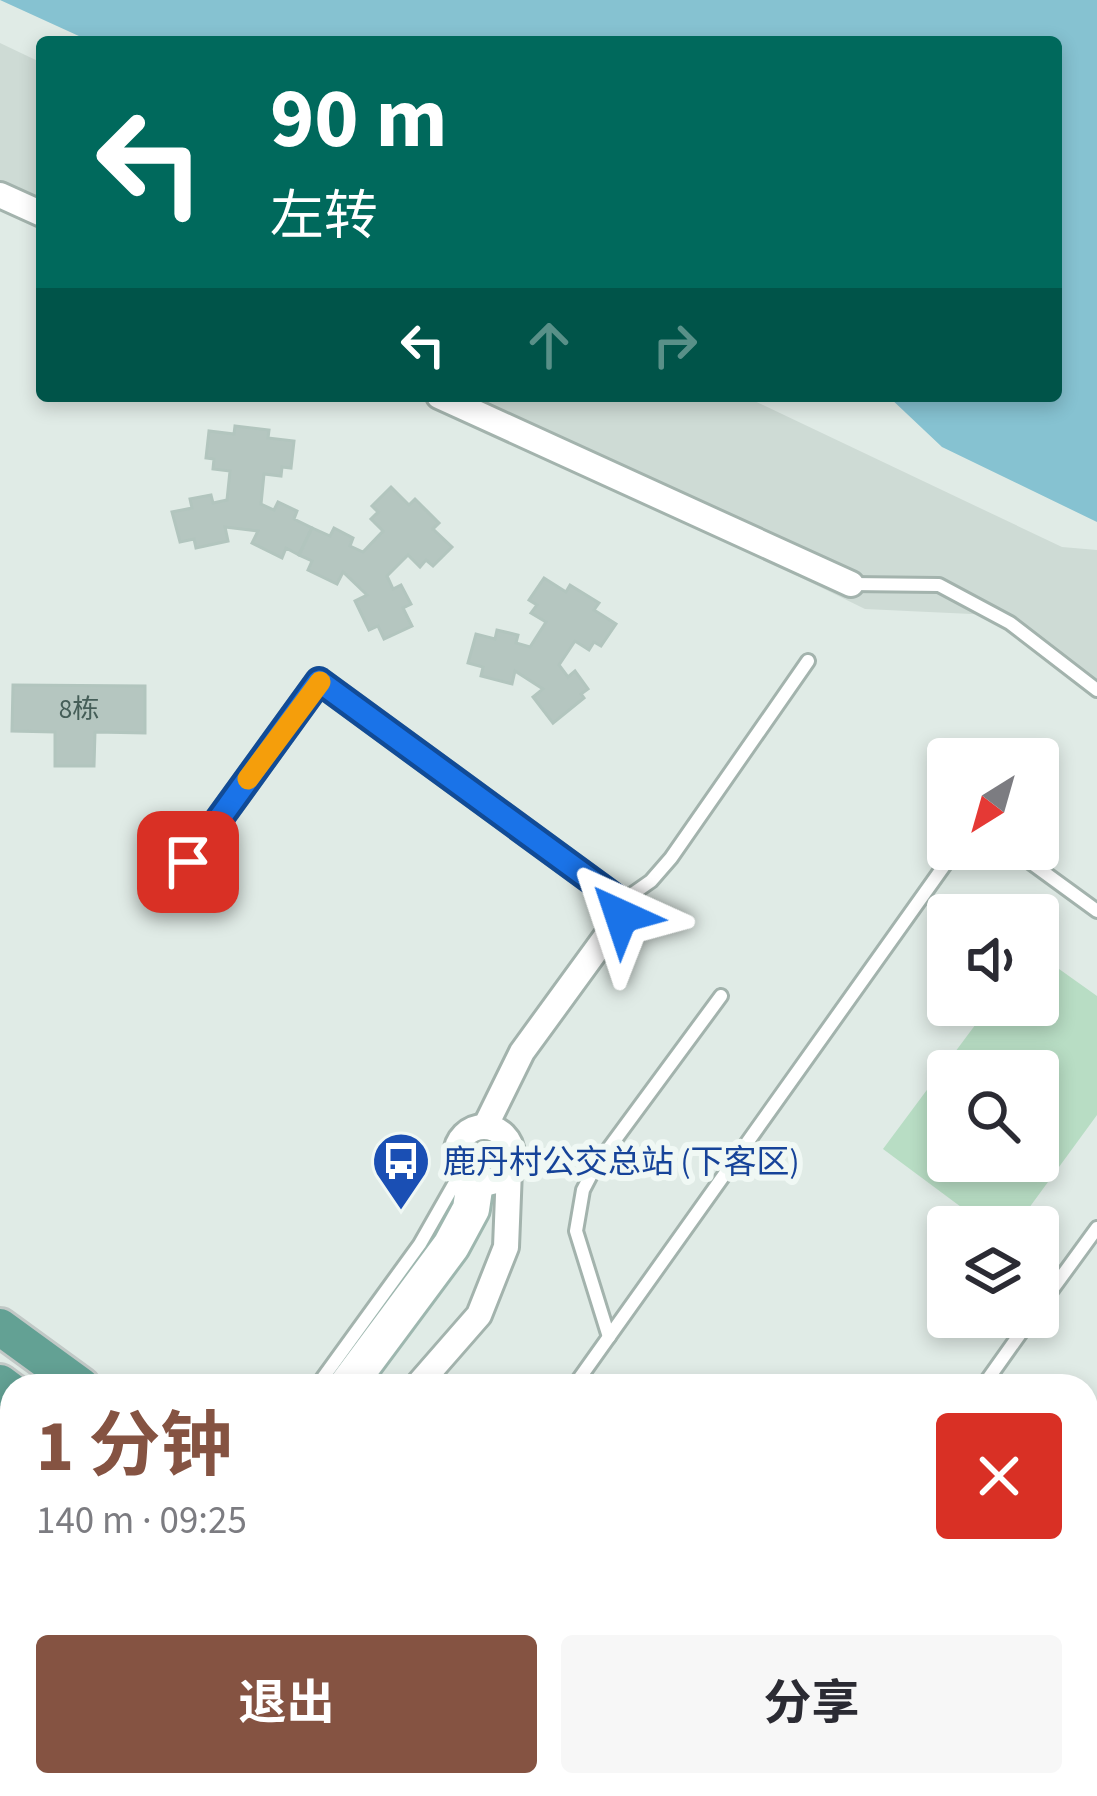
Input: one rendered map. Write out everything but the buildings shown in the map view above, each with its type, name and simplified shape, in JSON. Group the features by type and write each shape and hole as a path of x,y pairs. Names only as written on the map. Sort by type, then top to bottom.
{"main road":[{"path":"0,1327 65,1374"}],"street":[{"path":"0,195 36,211"},
{"path":"452,402 851,584"},
{"path":"188,862 319,681 621,902 621,916 522,1052 485,1127 461,1138 456,1155 482,1174 506,1247 479,1315 427,1374"},
{"path":"482,1174 513,1161 503,1134 485,1127"},
{"path":"356,1374 451,1246 472,1209 482,1174"}],"lane":[{"path":"851,584 939,585 1010,623 1097,691"},
{"path":"621,902 671,858 808,661"},
{"path":"583,1374 941,870"},
{"path":"1041,870 1097,911"},
{"path":"609,1337 575,1231 584,1190 595,1167 721,996"},
{"path":"326,1374 420,1244 482,1174"},
{"path":"1059,1280 1097,1228"},
{"path":"991,1374 1017,1338"}],"shaded area":[{"path":"0,43 36,60 36,203 0,186"},
{"path":"442,402 757,402 1062,547 1097,550 1097,687 1014,616 865,609"}],"green space":[{"path":"1059,969 1097,996 1097,1115 1059,1167 1059,1050 957,1050 974,1026 1059,1026"},
{"path":"927,1090 927,1182 883,1149"},
{"path":"927,1182 1048,1182 1030,1206 960,1206"}],"water":[{"path":"0,0 1097,0 1097,522 942,447 894,402 1062,402 1062,36 79,36"}],"slow traffic":[{"path":"248,779 320,682"}],"place":[{"name":"鹿丹村公交总站 (下客区)","path":"401,1212"}],"route":[{"path":"188,862 319,681 621,902 621,916"}]}
